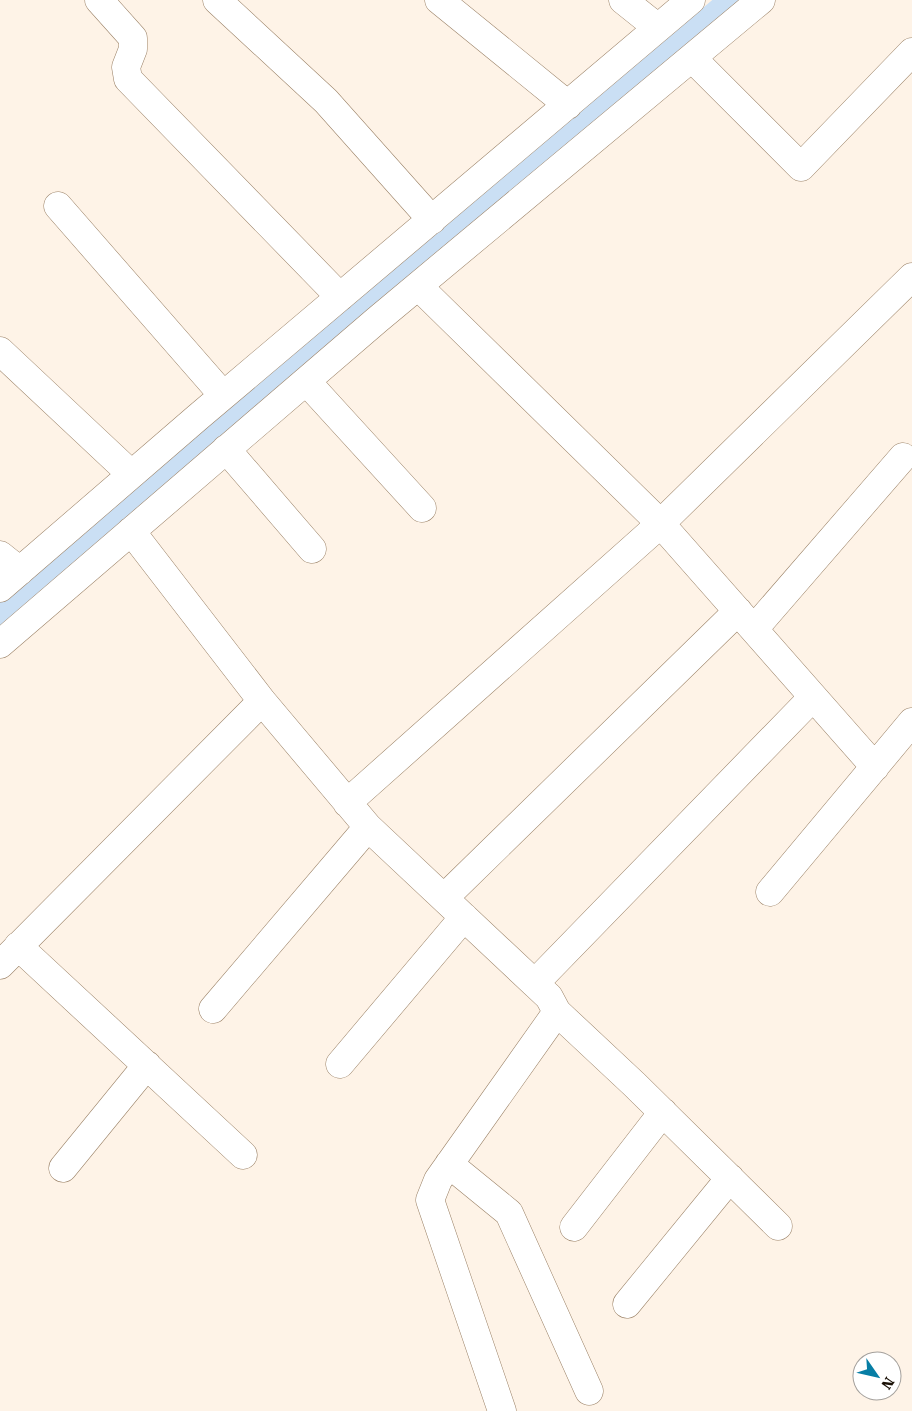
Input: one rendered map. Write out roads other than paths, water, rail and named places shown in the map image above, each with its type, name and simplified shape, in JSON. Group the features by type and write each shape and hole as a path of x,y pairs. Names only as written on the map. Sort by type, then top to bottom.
{"street":[{"path":"99,0 133,38 133,49 126,67 128,79 340,297"},
{"path":"217,0 326,101 432,220"},
{"path":"439,0 568,104"},
{"path":"623,0 658,28"},
{"path":"7,571 131,474 691,0"},
{"path":"0,644 418,286 761,0"},
{"path":"692,58 801,168 912,52"},
{"path":"58,206 223,395"},
{"path":"347,802 660,523 912,277"},
{"path":"418,286 660,523 875,767"},
{"path":"0,351 131,474"},
{"path":"306,381 422,508"},
{"path":"226,450 312,548"},
{"path":"444,898 746,620 903,457"},
{"path":"131,531 262,701 368,827 535,983 549,997 557,1012 663,1112 778,1226"},
{"path":"535,983 813,697"},
{"path":"243,1155 147,1065 9,955 262,701"},
{"path":"770,892 912,722"},
{"path":"213,1009 368,827"},
{"path":"340,1064 464,917"},
{"path":"502,1411 430,1200 438,1180 557,1012"},
{"path":"63,1168 147,1065"},
{"path":"574,1227 663,1112"},
{"path":"449,1164 508,1213 589,1391"},
{"path":"627,1304 730,1178"}],"waterway":[{"path":"0,620 734,0"}]}
